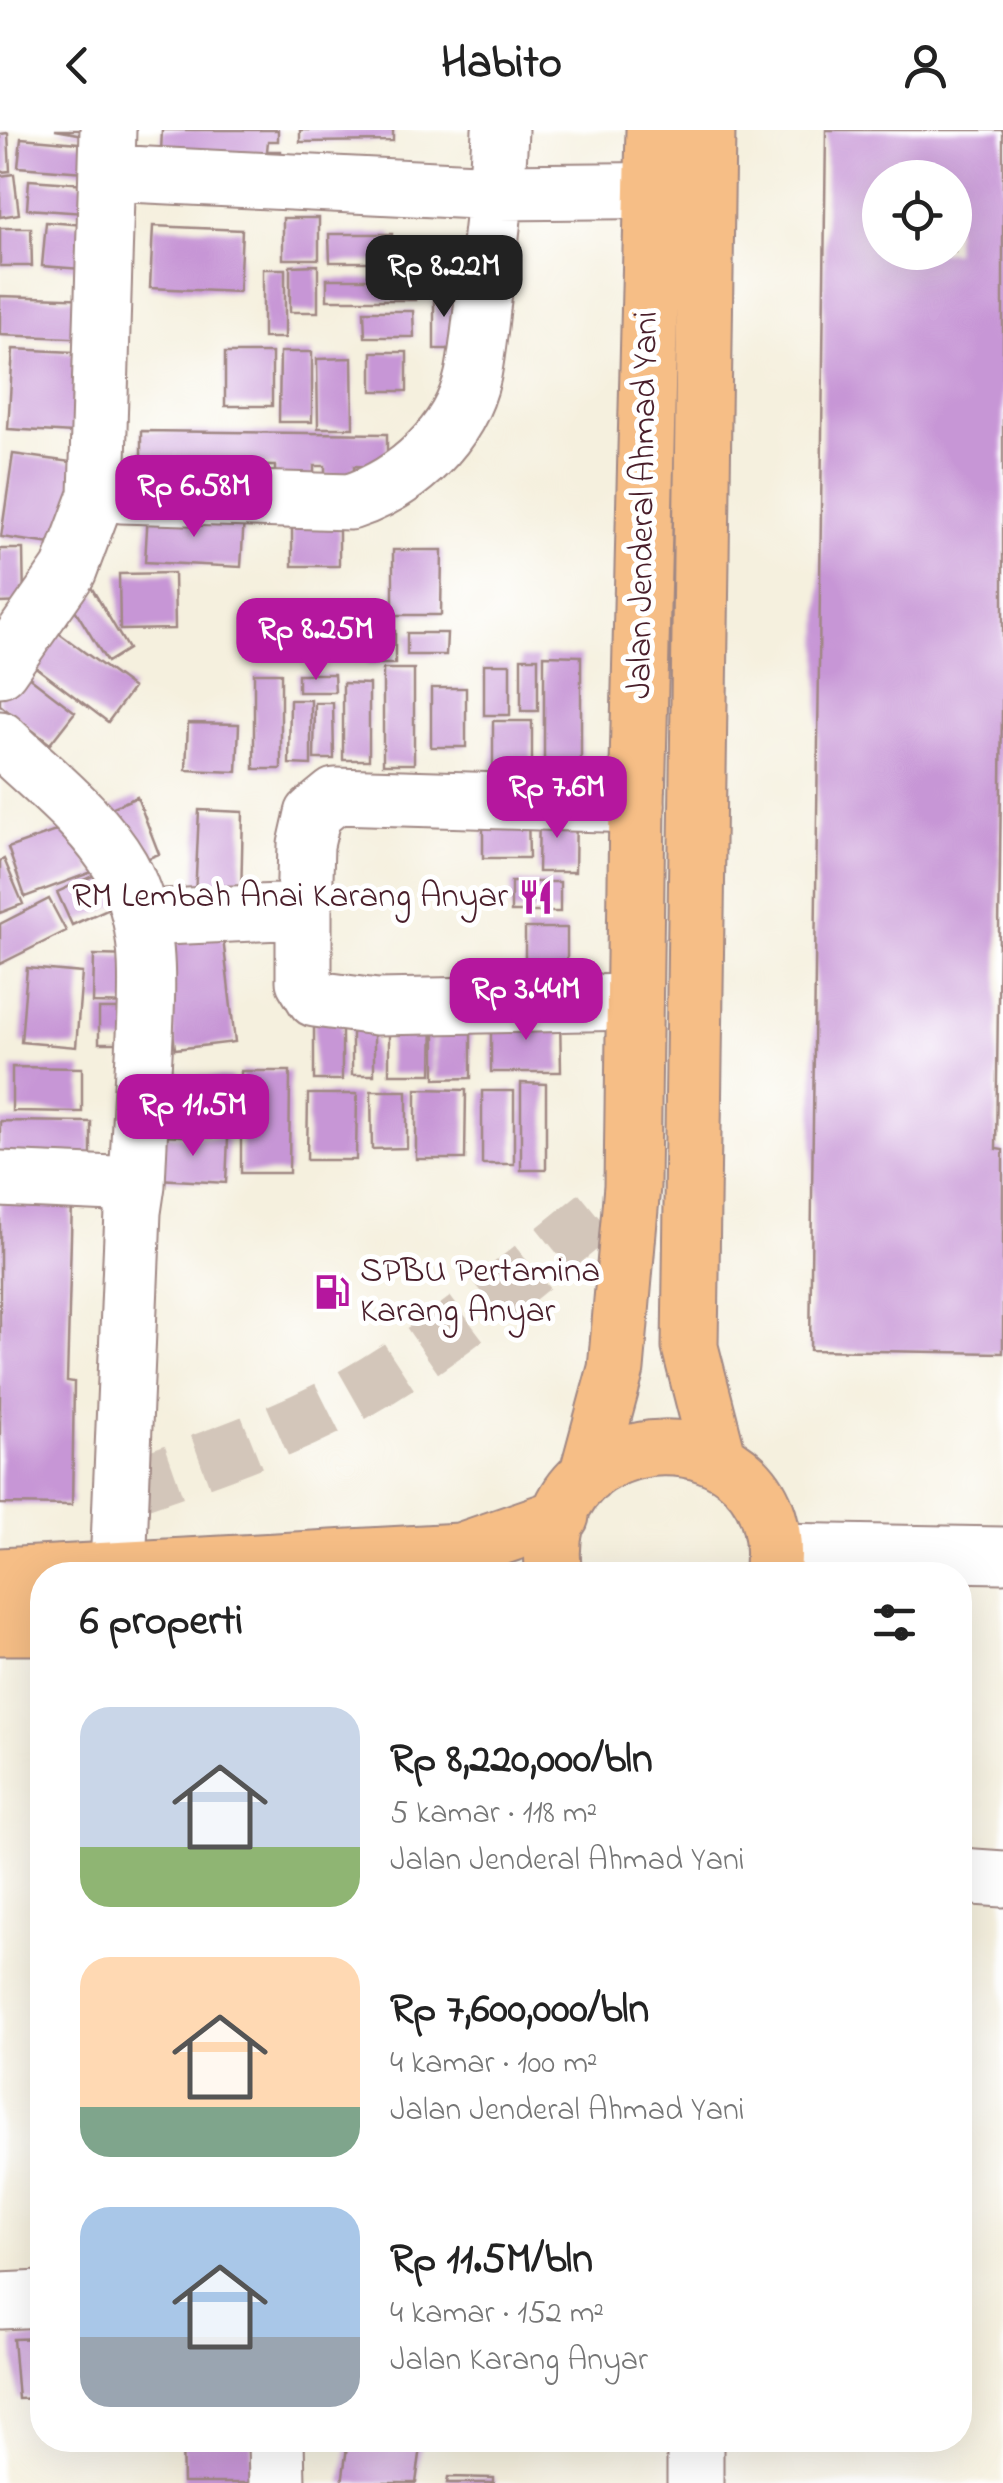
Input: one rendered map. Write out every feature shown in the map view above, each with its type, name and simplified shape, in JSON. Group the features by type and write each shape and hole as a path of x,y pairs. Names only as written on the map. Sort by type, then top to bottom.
{"main road":[{"name":"Jalan Jenderal Ahmad Yani","path":"554,1562 554,1542 574,1496 616,1369 632,1186 636,805 654,130"},
{"name":"Jalan Jenderal Ahmad Yani","path":"706,130 690,1347 719,1460"},
{"path":"251,1562 460,1551 574,1496 610,1459 636,1448 665,1446 693,1448 719,1460 743,1478 761,1502 772,1529 774,1562"},
{"path":"0,1576 30,1574"},
{"path":"0,1627 30,1627"}],"street":[{"path":"121,495 350,502 378,493 431,451 460,410 472,378 509,191 500,130"},
{"path":"0,669 69,570 97,495 118,152 509,191 706,190"},
{"path":"0,739 101,839 120,866 141,918 148,972 118,1562"},
{"path":"634,1002 378,1007 316,999 304,980 304,912 306,845 313,814 335,796 636,805"},
{"path":"141,918 304,912"},
{"path":"0,1179 137,1185"},
{"path":"803,1562 1003,1555"},
{"path":"972,1877 1003,1879"},
{"path":"276,2452 277,2483"},
{"path":"695,2452 695,2483"}],"building":[{"path":"55,130 96,130 95,137"},
{"path":"162,130 278,130 278,141 268,141 267,151 281,151 282,175 161,152"},
{"path":"300,130 393,130 393,141 300,142"},
{"path":"826,130 1003,130 1003,638 996,1149 1003,1150 1003,1353 810,1350"},
{"path":"8,133 10,171 0,172 0,134"},
{"path":"21,138 101,145 98,173 18,167"},
{"path":"14,174 19,214 0,217 0,176"},
{"path":"29,180 101,185 99,214 27,209"},
{"path":"283,218 319,218 319,259 283,259"},
{"path":"46,222 98,226 95,270 42,266"},
{"path":"153,226 242,230 239,292 150,288"},
{"path":"0,228 31,228 32,266 0,266"},
{"path":"329,234 392,234 392,262 330,262"},
{"path":"318,265 318,312 290,312 290,266"},
{"path":"263,269 285,269 285,338 263,338"},
{"path":"327,279 415,279 415,300 327,300"},
{"path":"434,291 454,292 454,349 434,349"},
{"path":"0,296 95,299 93,339 0,335"},
{"path":"364,311 413,311 414,337 365,337"},
{"path":"13,349 93,353 89,434 8,429"},
{"path":"280,352 312,352 312,422 279,422"},
{"path":"372,352 407,352 407,391 372,391"},
{"path":"225,353 272,353 272,406 225,406"},
{"path":"352,358 353,428 318,428 317,359"},
{"path":"141,431 387,434 387,467 354,466 354,475 325,476 325,466 314,466 314,491 275,491 275,466 141,464"},
{"path":"13,454 78,463 66,546 1,537"},
{"path":"148,512 244,517 241,567 145,562"},
{"path":"292,514 339,514 339,566 292,566"},
{"path":"0,549 23,549 24,602 0,603"},
{"path":"393,550 442,550 441,615 393,615"},
{"path":"174,573 175,629 120,630 119,574"},
{"path":"88,582 128,649 107,662 66,595"},
{"path":"45,623 133,688 108,722 21,656"},
{"path":"367,631 395,631 395,664 367,664"},
{"path":"407,633 447,633 446,655 407,655"},
{"path":"544,655 581,656 581,781 544,781"},
{"path":"521,658 538,658 538,711 521,711"},
{"path":"484,664 510,664 510,715 484,715"},
{"path":"15,666 75,712 50,744 0,705 0,685"},
{"path":"383,669 414,669 414,764 383,764"},
{"path":"254,673 281,673 281,769 254,769"},
{"path":"298,674 334,674 335,692 298,692"},
{"path":"343,683 369,684 369,760 343,760"},
{"path":"431,688 466,688 466,747 431,747"},
{"path":"290,700 311,700 311,765 289,764"},
{"path":"315,703 333,703 334,759 314,759"},
{"path":"493,721 532,721 532,792 493,792"},
{"path":"188,723 239,724 237,772 186,770"},
{"path":"137,797 159,854 126,867 104,811"},
{"path":"199,810 243,812 241,900 195,898"},
{"path":"483,811 528,812 529,858 483,858"},
{"path":"539,811 576,811 575,872 538,872"},
{"path":"75,824 92,872 25,897 8,848"},
{"path":"4,859 23,904 0,913 0,861"},
{"path":"108,869 123,902 72,925 57,892"},
{"name":"RM Lembah Anai Karang Anyar","path":"511,882 560,882 560,912 511,912"},
{"path":"49,899 66,931 0,964 0,924"},
{"path":"221,921 235,1042 175,1049 161,928"},
{"path":"525,928 567,928 567,984 525,984"},
{"path":"94,955 137,956 136,1004 93,1003"},
{"path":"27,968 82,973 76,1047 21,1042"},
{"path":"99,1009 136,1009 136,1043 99,1043"},
{"path":"374,1010 374,1075 352,1075 352,1011"},
{"path":"389,1013 433,1013 432,1074 389,1074"},
{"path":"491,1013 560,1014 561,1072 491,1072"},
{"path":"314,1015 342,1015 342,1080 314,1080"},
{"path":"435,1017 471,1017 471,1078 435,1079"},
{"path":"12,1067 82,1068 82,1112 12,1111"},
{"path":"241,1071 290,1071 289,1173 241,1173"},
{"path":"165,1074 232,1078 230,1118 162,1114"},
{"path":"521,1083 546,1084 546,1170 521,1170"},
{"path":"416,1089 466,1090 465,1159 416,1159"},
{"path":"371,1091 407,1091 407,1148 372,1149"},
{"path":"482,1091 514,1091 514,1164 482,1164"},
{"path":"308,1094 357,1094 356,1160 307,1160"},
{"path":"0,1121 91,1122 91,1174 0,1173"},
{"path":"160,1135 228,1138 226,1183 158,1179"},
{"path":"0,1201 72,1202 67,1381 74,1382 72,1505 0,1504"},
{"path":"30,2338 30,2398 18,2399 13,2339"},
{"path":"182,2452 252,2452 253,2483 183,2483"},
{"path":"346,2452 420,2452 416,2483 342,2483"},
{"path":"448,2477 494,2478 494,2483 447,2483"}],"tunnel":[{"path":"122,1489 284,1429 376,1381 488,1302 632,1186"}],"place":[{"name":"RM Lembah Anai Karang Anyar","path":"536,897"},
{"name":"SPBU Pertamina Karang Anyar","path":"332,1292"}]}
